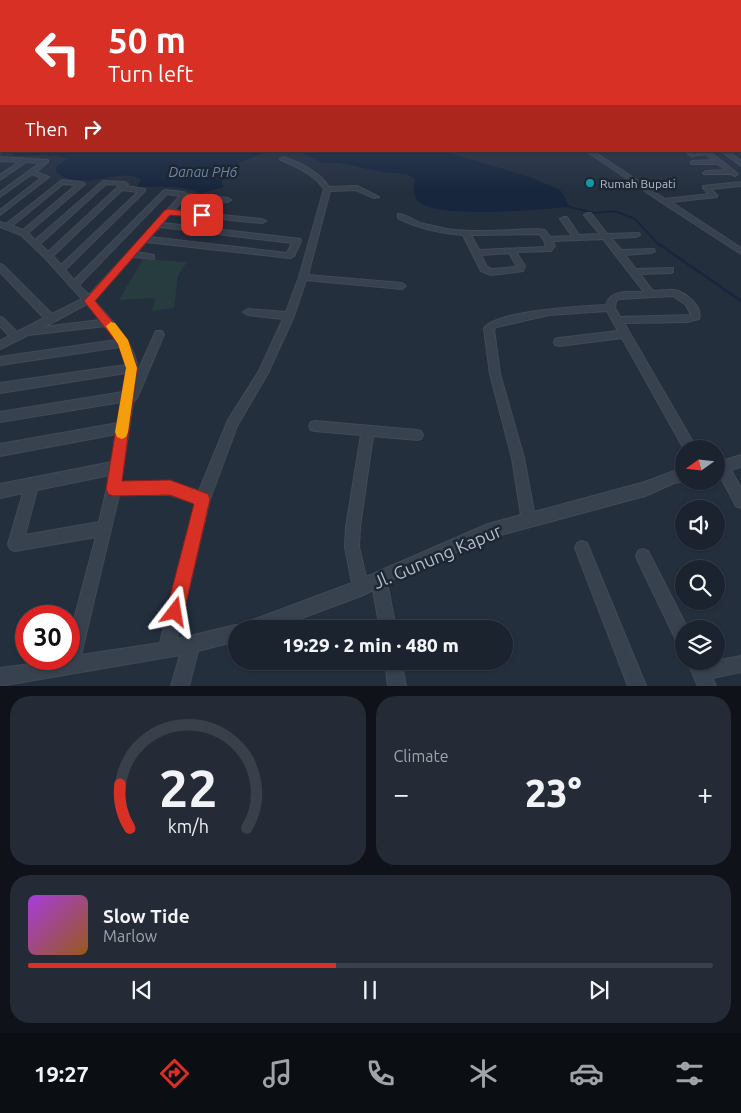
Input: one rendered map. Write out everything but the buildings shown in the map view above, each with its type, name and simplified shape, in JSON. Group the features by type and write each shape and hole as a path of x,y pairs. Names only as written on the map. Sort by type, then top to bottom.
{"street":[{"path":"590,152 741,252"},
{"path":"691,154 705,152 737,175"},
{"path":"725,152 741,164"},
{"path":"0,164 4,159 46,161 0,195"},
{"path":"283,159 291,161 321,181 327,189"},
{"path":"0,178 25,160"},
{"path":"693,163 718,162"},
{"path":"9,229 82,184 62,182 31,172"},
{"path":"706,173 737,175"},
{"path":"0,213 46,177"},
{"path":"9,229 62,182"},
{"path":"35,244 104,182 125,184 48,256"},
{"path":"730,184 741,192"},
{"path":"663,201 715,196 705,187 741,184"},
{"path":"60,270 143,190 121,188"},
{"path":"327,189 358,188 376,197"},
{"path":"166,650 203,499 232,424 263,373 290,316 303,278 327,189"},
{"path":"74,285 165,192 184,194 182,196"},
{"path":"182,196 228,200"},
{"path":"0,345 89,300 182,196"},
{"path":"168,212 262,220"},
{"path":"588,215 650,293"},
{"path":"401,216 420,224 467,234 537,230 542,232 551,246 548,250 511,250 476,253"},
{"path":"564,219 577,238"},
{"path":"144,239 290,256 297,241 157,224"},
{"path":"9,229 35,244 89,300 124,343 132,368 122,428 118,467 80,625"},
{"path":"467,234 487,272 520,269 522,266 511,250"},
{"path":"548,239 636,235"},
{"path":"620,253 650,251"},
{"path":"131,254 151,257"},
{"path":"0,267 50,319"},
{"path":"634,272 670,270"},
{"path":"303,278 402,286"},
{"path":"616,320 687,319 697,316 693,309 679,294 650,293 617,296 612,300 610,308 616,320 624,334 686,440"},
{"path":"529,521 516,450 493,364 489,328 494,324 549,312 610,308"},
{"path":"248,312 290,316"},
{"path":"0,320 19,335 108,322"},
{"path":"125,413 159,334"},
{"path":"559,342 624,334"},
{"path":"0,361 124,343"},
{"path":"0,388 132,368"},
{"path":"0,417 128,396"},
{"path":"316,426 417,435"},
{"path":"0,450 122,428"},
{"path":"361,588 352,547 353,527 368,431"},
{"path":"725,466 741,462"},
{"path":"0,491 118,467"},
{"name":"Jl. Gunung Kapur","path":"274,620 361,588 379,578 488,531 645,489 675,477"},
{"path":"725,477 741,501"},
{"path":"32,485 15,544 104,528"},
{"path":"113,489 170,488 203,499"},
{"path":"582,548 637,686"},
{"path":"643,556 675,620"},
{"path":"379,578 386,620"},
{"path":"80,663 166,650 228,635"},
{"path":"180,686 191,644"},
{"path":"701,673 741,664"},
{"path":"0,677 41,670"},
{"path":"395,670 398,686"}],"green space":[{"path":"143,259 187,262 178,275 174,308 152,311 155,298 119,300"}],"water":[{"name":"Danau PH6","path":"15,152 264,153 240,162 221,182 224,187 201,193 178,188 137,187 141,179 131,176 78,181 56,172 56,167 67,159 59,156 13,156"},
{"path":"302,152 445,152 530,177 560,190 570,207 467,212 429,207 416,198 414,190 415,179 407,174 382,172 339,163 322,163"}],"waterway":[{"path":"570,207 594,213 615,211 635,219 660,246"},
{"path":"659,244 741,301"}],"slow traffic":[{"path":"111,326 124,343 132,368 122,432"}],"place":[{"name":"Rumah Bupati","path":"590,183"}],"route":[{"path":"175,612 203,499 170,488 113,489 118,467 122,428 132,368 124,343 89,301 168,212 202,215"}]}
